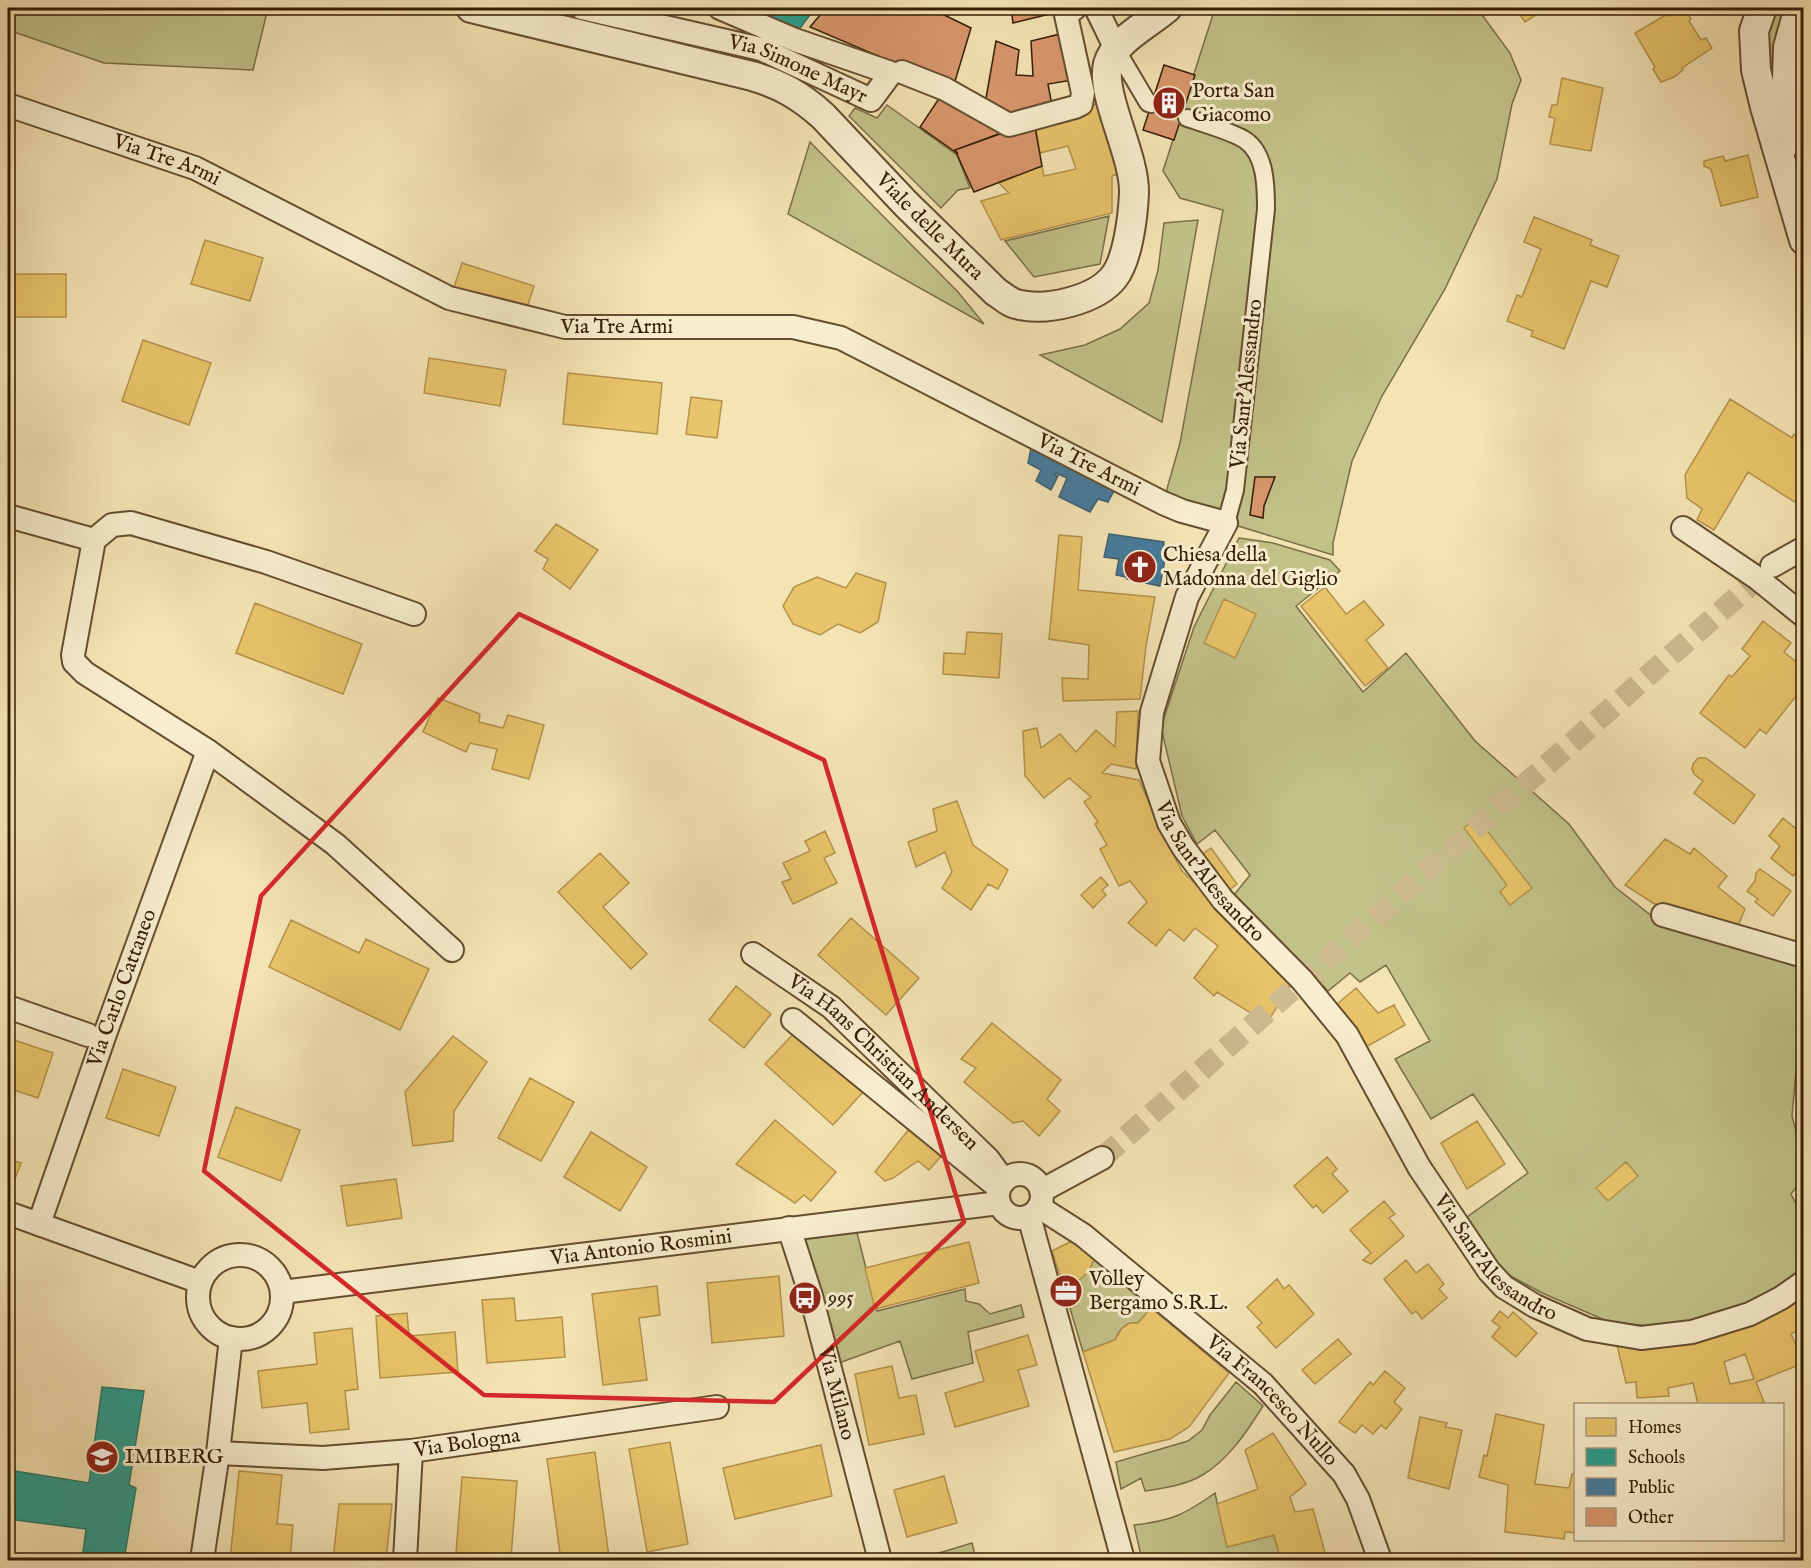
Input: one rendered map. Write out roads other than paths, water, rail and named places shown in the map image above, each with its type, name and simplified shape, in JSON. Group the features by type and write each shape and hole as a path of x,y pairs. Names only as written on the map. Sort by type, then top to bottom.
{"street":[{"name":"Viale delle Mura","path":"471,8 774,82 809,103 906,204 996,292 1020,305 1057,304 1090,295 1104,287 1114,277 1126,249 1134,190 1130,165 1108,88 1108,64 1116,48"},
{"name":"Via Simone Mayr","path":"582,8 761,49 871,100 896,73 795,40 720,8"},
{"path":"896,73 945,89 1009,125 1075,107 1081,104 1083,93 1066,15 1075,8"},
{"path":"1096,8 1116,48 1150,104"},
{"path":"1116,48 1167,8"},
{"path":"1762,8 1754,31 1756,69 1803,240"},
{"path":"1785,173 1788,47 1799,8"},
{"name":"Via Tre Armi","path":"8,105 195,168 449,298 565,327 793,327 841,338 1163,503 1182,511 1226,523"},
{"name":"Via Sant'Alessandro","path":"1187,118 1245,140 1256,153 1266,178 1266,209 1235,490 1226,523 1187,597 1152,712 1148,761 1169,823 1183,847 1223,900 1302,980 1347,1035 1419,1167 1489,1271 1504,1287 1535,1306 1587,1329 1641,1338 1692,1332 1750,1314 1781,1298 1803,1282"},
{"path":"8,516 94,540"},
{"path":"414,614 266,562 131,523 112,525 94,540 73,656 74,662 85,673 208,751 335,844 452,950"},
{"path":"1683,528 1757,578 1803,616"},
{"path":"1772,566 1803,549"},
{"name":"Via Carlo Cattaneo","path":"39,1224 208,751"},
{"path":"1663,915 1803,956"},
{"name":"Via Hans Christian Andersen","path":"753,954 831,1007 988,1159 1001,1191"},
{"path":"8,1006 88,1035"},
{"path":"793,1020 1001,1191"},
{"path":"1102,1158 1036,1205 1017,1218 1010,1216 1002,1209 1001,1191 1011,1176 1026,1175 1038,1184 1036,1205 1123,1560"},
{"name":"Via Antonio Rosmini","path":"282,1292 789,1228 1001,1191"},
{"name":"Via Francesco Nullo","path":"1036,1205 1083,1235 1263,1384 1344,1474 1358,1499 1380,1560"},
{"path":"8,1213 200,1282"},
{"name":"Via Milano","path":"789,1228 811,1296 880,1560"},
{"path":"245,1255 261,1260 273,1270 282,1292 280,1311 270,1327 254,1337 242,1339 231,1338 216,1332 204,1320 198,1299 200,1282 209,1269 219,1260 229,1256 245,1255"},
{"path":"202,1560 218,1453 231,1338"},
{"name":"Via Bologna","path":"218,1453 323,1458 411,1451 717,1407"},
{"path":"405,1560 411,1451"}],"tunnel":[{"path":"1151,104 1187,118"},
{"path":"1102,1158 1771,567"}],"place":[{"name":"Porta San Giacomo","path":"1169,103"},
{"name":"Chiesa della Madonna del Giglio","path":"1140,567"},
{"name":"Volley Bergamo S.R.L.","path":"1066,1291"},
{"name":"995","path":"805,1298"},
{"name":"IMIBERG","path":"102,1457"}]}
